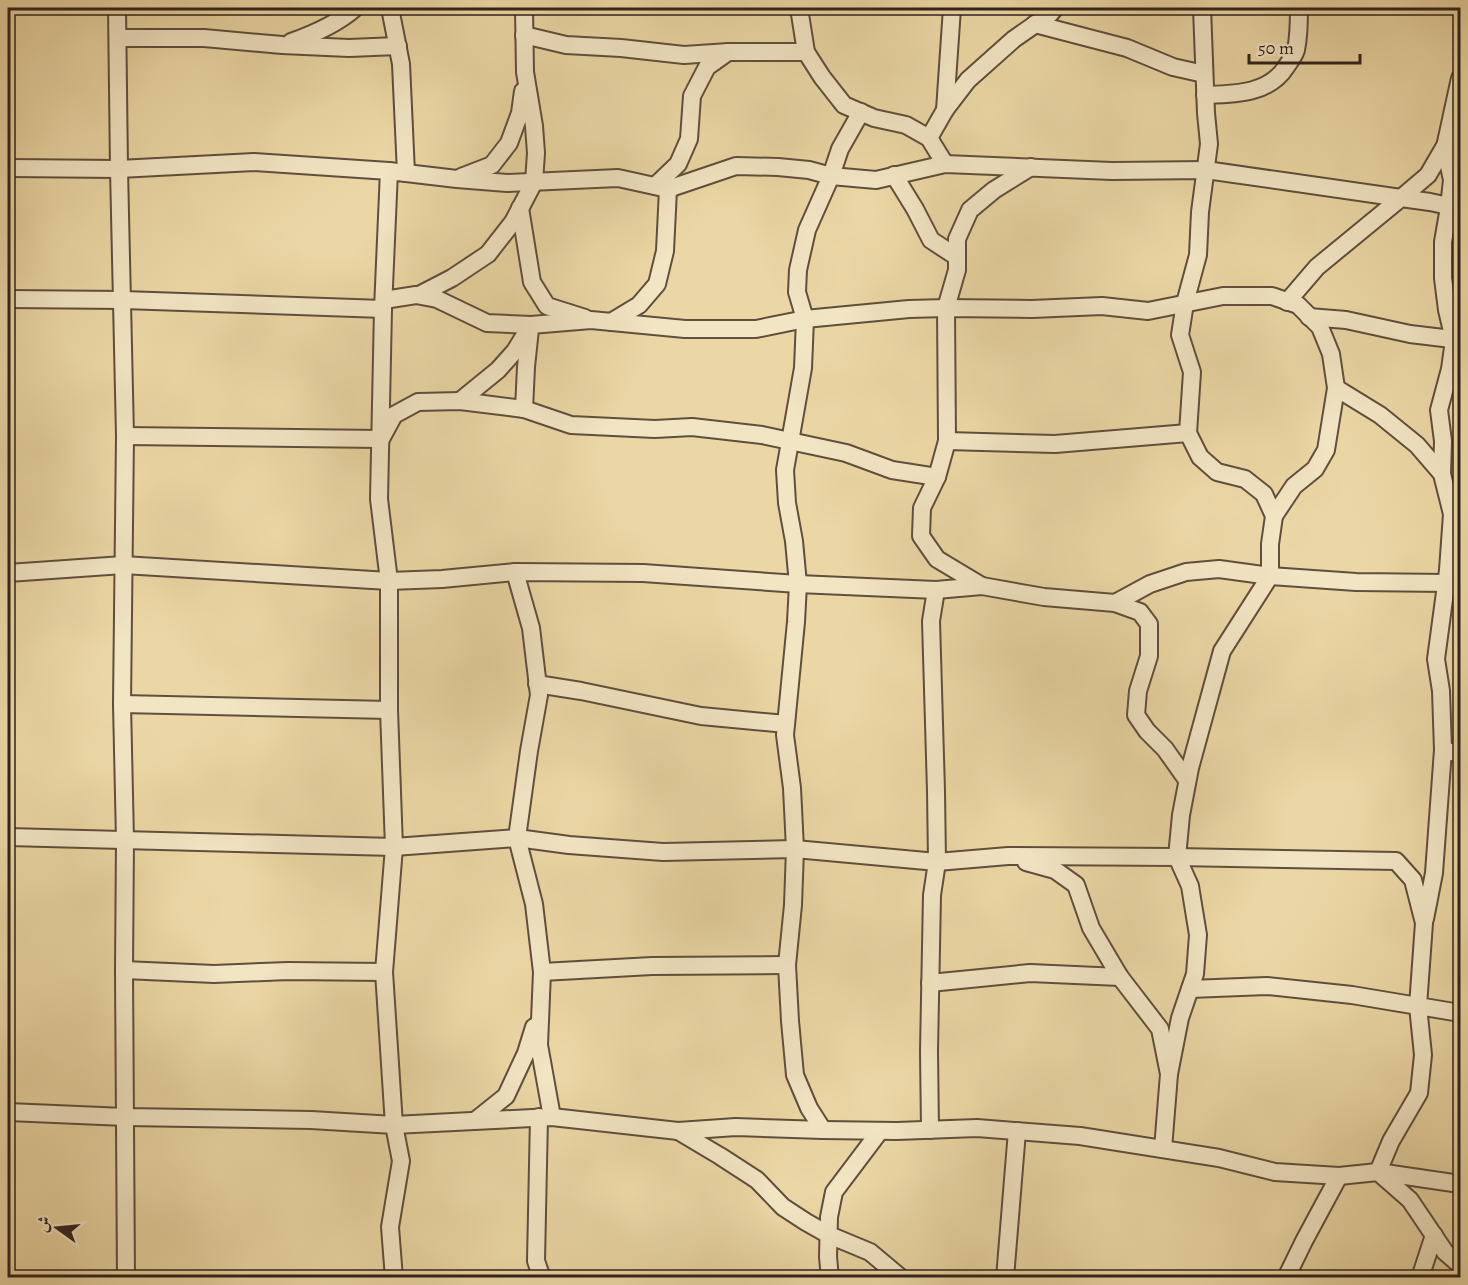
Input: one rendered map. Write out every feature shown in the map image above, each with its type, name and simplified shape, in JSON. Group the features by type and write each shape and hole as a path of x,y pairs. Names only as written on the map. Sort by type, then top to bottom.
{"street":[{"path":"117,8 125,436 122,704 125,840 126,1278"},
{"path":"282,45 344,19 355,8"},
{"path":"390,8 401,64 406,173"},
{"path":"419,296 488,254 513,222 534,182 536,153 525,72 524,8"},
{"path":"799,8 806,52 844,105 874,117 906,125 929,138 945,164"},
{"path":"945,110 952,8"},
{"path":"929,138 945,110 968,80 1014,39 1055,8"},
{"path":"1202,8 1209,144 1200,212 1198,255 1185,303 1180,334 1192,372 1188,433 1200,457 1217,472 1245,479 1264,494 1274,516"},
{"path":"1205,95 1239,93 1264,87 1281,74 1295,53 1299,8"},
{"path":"1035,24 1126,48 1173,67 1204,74"},
{"path":"524,35 566,45 684,55 729,52 806,52"},
{"path":"118,38 204,38 349,48 398,46"},
{"path":"611,322 639,305 657,284 665,251 662,188 678,164 689,139 692,96 707,67 729,52"},
{"path":"457,179 492,165 509,143 520,112 525,72"},
{"path":"1442,474 1443,441 1439,410 1457,340 1447,310 1443,278 1443,242 1455,208 1445,147 1461,78"},
{"path":"823,1130 809,1108 795,1075 790,1021 787,965 793,905 795,849 792,788 785,735 798,584 794,541 786,503 785,470 802,368 805,319 797,292 798,270 807,230 831,176 840,149 861,112"},
{"path":"1287,302 1317,267 1428,175 1461,120"},
{"path":"8,168 119,169 254,162 389,171 507,183 618,178 662,188 736,166 788,168 831,176 876,180 945,164 1112,171 1206,170 1455,208"},
{"path":"982,586 937,559 921,536 922,508 937,477 947,441 946,308 957,270 957,239 970,210 994,190 1031,167"},
{"path":"389,171 379,499 389,581 389,711 394,847 384,972 394,1125 400,1161 390,1227 393,1278"},
{"path":"894,175 932,240 957,257"},
{"path":"520,208 532,282 547,306 591,320"},
{"path":"8,299 384,305 416,295 437,299 488,323 531,325 591,320 685,329 756,329 805,319 909,309 1032,309 1102,306 1148,311 1223,296 1272,296 1298,305 1320,327 1331,354 1336,388 1326,450 1315,470 1294,486 1274,516 1270,544 1270,576 1222,651 1187,780 1177,857 1190,886 1198,935 1195,974 1180,1018 1169,1074 1163,1149"},
{"path":"1309,317 1346,320 1410,334 1457,340"},
{"path":"460,401 498,370 515,351 531,325"},
{"path":"524,409 531,325"},
{"path":"1336,388 1380,415 1417,445 1442,474 1454,494 1452,514 1454,584 1436,659 1441,691 1443,750 1434,873 1424,923 1418,1006 1423,1055 1419,1093 1391,1141 1378,1172"},
{"path":"381,440 394,415 418,402 460,401 524,409 571,425 655,429 692,428 762,435 846,453 892,470 937,477"},
{"path":"947,441 1055,444 1188,433"},
{"path":"125,436 381,440"},
{"path":"8,573 123,565 389,581 442,579 514,572 643,573 798,584 936,590 982,586 1044,597 1115,603 1140,612 1149,624 1149,656 1138,691 1136,715 1147,731 1165,749 1187,780"},
{"path":"1115,603 1150,584 1186,572 1219,570 1356,582 1454,584"},
{"path":"514,572 531,628 538,694 517,838 534,904 542,972 539,1045 546,1117 536,1261 542,1278"},
{"path":"930,1130 932,895 937,862 931,621 936,590"},
{"path":"537,684 701,716 786,724"},
{"path":"122,704 389,711"},
{"path":"1443,750 1461,754"},
{"path":"8,837 394,847 517,838 569,845 663,852 795,849 937,862 1008,856 1396,861 1413,880 1424,923"},
{"path":"1008,856 1055,870 1076,885 1091,928 1120,977 1160,1029 1169,1074"},
{"path":"542,972 652,966 787,965"},
{"path":"124,970 214,974 288,971 384,972"},
{"path":"930,983 1030,973 1120,977"},
{"path":"1190,989 1267,986 1352,995 1461,1013"},
{"path":"476,1120 506,1096 526,1053 541,1007"},
{"path":"8,1112 124,1117 311,1120 394,1125 546,1117 678,1131 736,1126 880,1131 977,1128 1080,1136 1219,1158 1275,1172 1339,1176 1378,1172 1461,1184"},
{"path":"678,1131 757,1180 783,1207 829,1235 870,1252 901,1278"},
{"path":"831,1278 828,1257 829,1217 834,1192 880,1131"},
{"path":"1005,1278 1017,1131"},
{"path":"1378,1172 1410,1200 1445,1252 1461,1265"},
{"path":"1286,1278 1339,1176"},
{"path":"1420,1278 1434,1235"}]}
